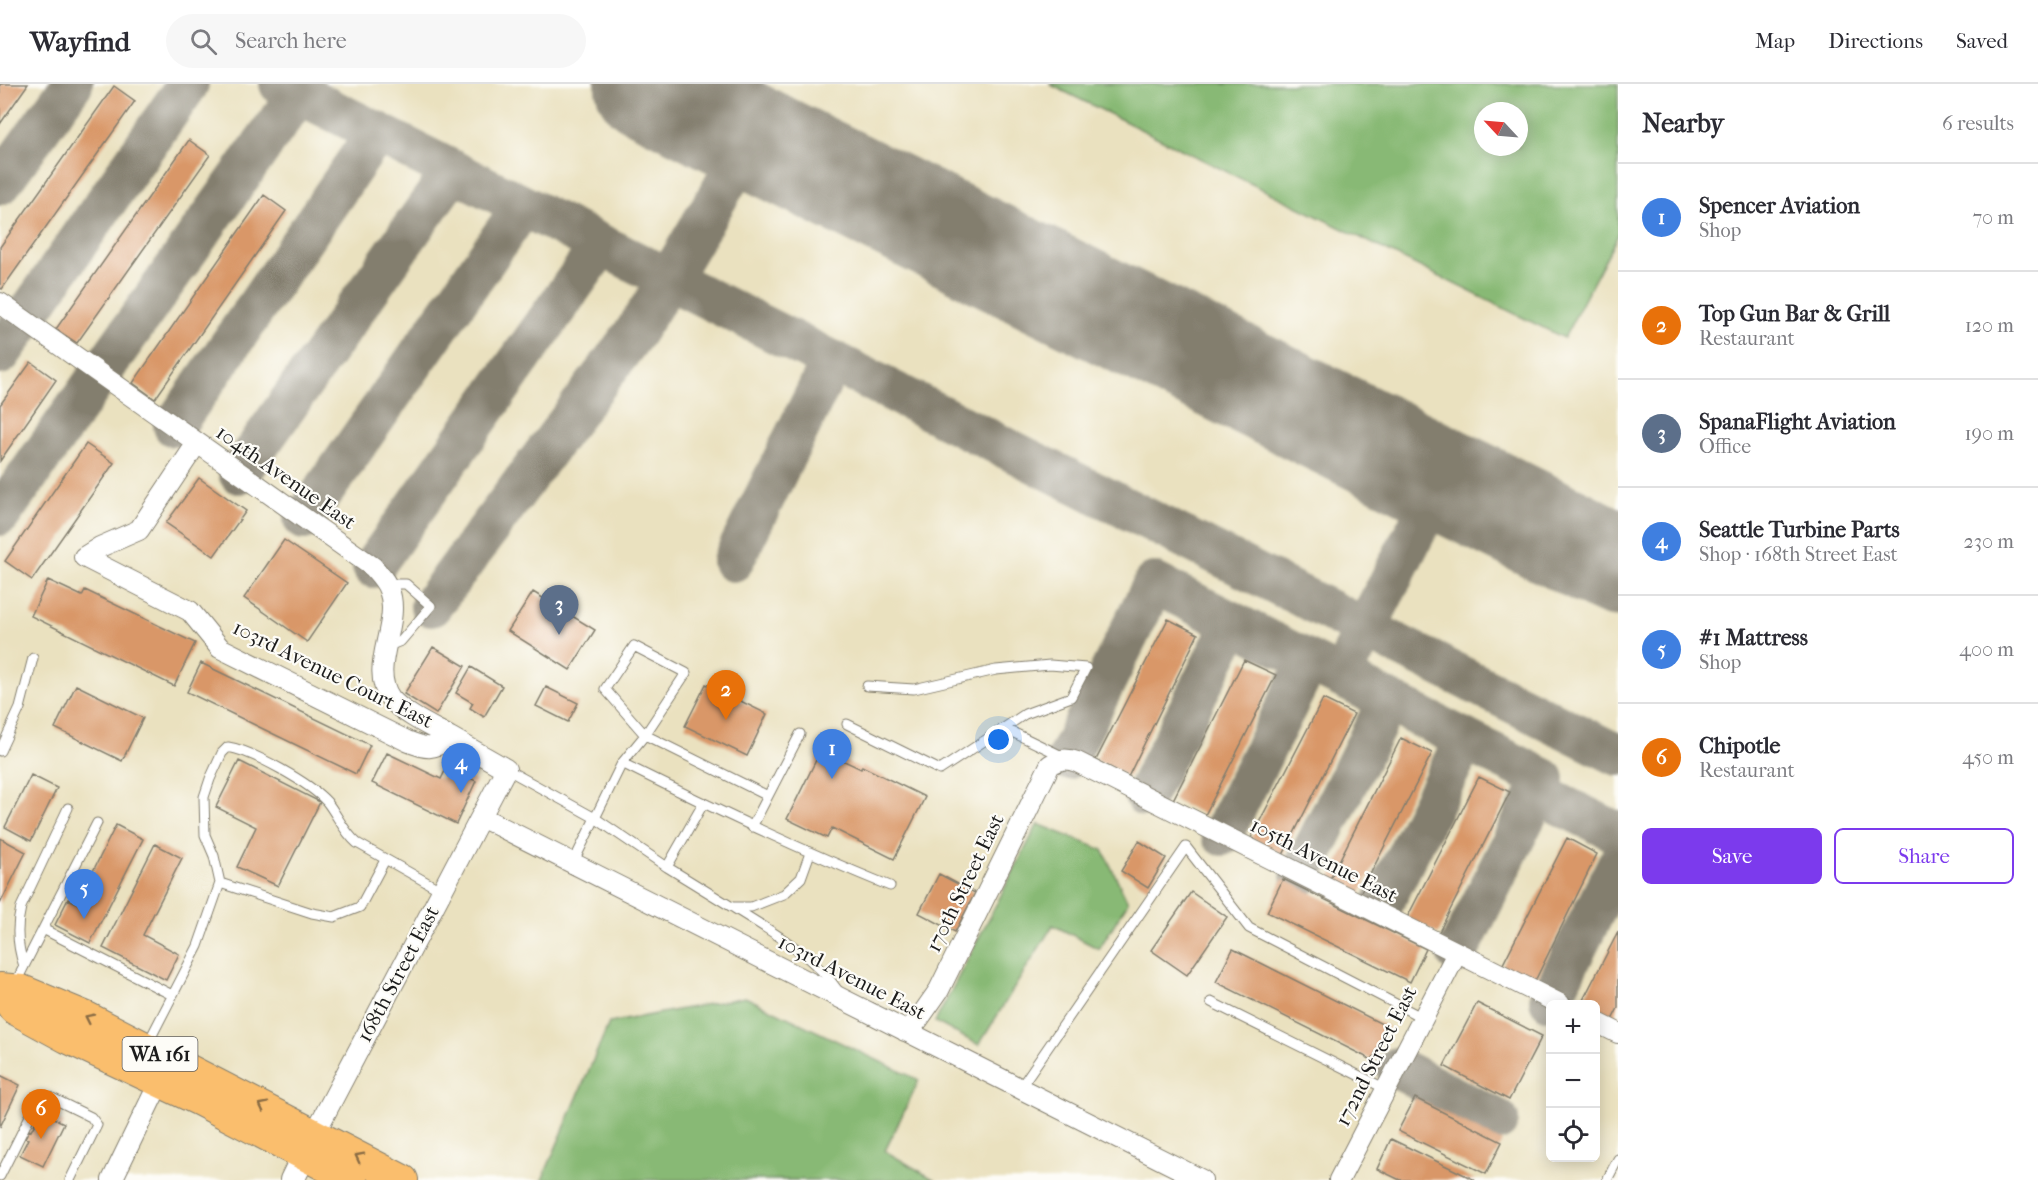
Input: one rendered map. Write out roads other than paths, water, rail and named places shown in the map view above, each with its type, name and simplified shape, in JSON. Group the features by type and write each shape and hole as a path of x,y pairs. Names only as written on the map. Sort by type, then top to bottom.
{"main road":[{"name":"WA 161","path":"9,983 14,1009 352,1180"},
{"name":"WA 161","path":"9,983 146,1047 304,1156 403,1180"}],"street":[{"name":"104th Avenue East","path":"0,303 373,567 387,584"},
{"name":"103rd Avenue Court East","path":"197,443 138,530 84,557 190,611 220,648 396,736 431,748 441,745 450,737 506,769"},
{"path":"387,584 391,593 392,609 383,666 384,683 389,696 398,706 450,737"},
{"name":"105th Avenue East","path":"1066,759 1077,762 1550,1000"},
{"name":"170th Street East","path":"905,1030 918,1020 939,990 1050,765 1058,760 1066,759"},
{"name":"168th Street East","path":"304,1156 506,769"},
{"name":"103rd Avenue East","path":"481,817 1202,1180"},
{"name":"172nd Street East","path":"1339,1180 1457,953"},
{"path":"1600,1024 1618,1034"},
{"path":"112,1180 160,1081"}],"lane":[{"path":"386,647 401,641 431,606 406,584 387,584"},
{"path":"573,863 622,763 645,735 686,673 634,646 605,689 645,735 768,796"},
{"path":"0,751 20,708 33,658"},
{"path":"847,724 940,770 1025,714 1071,697 1086,668 1050,665 996,670 914,689 867,686"},
{"path":"1004,728 1066,759"},
{"path":"752,827 800,734"},
{"path":"146,1047 198,946 220,883 214,856 205,836 204,797 222,753 228,747 240,748 287,773 316,792 328,803 347,834 357,843 442,891"},
{"path":"622,763 752,827 890,886"},
{"path":"506,769 595,818 667,867 799,950 830,979 845,1000"},
{"path":"667,867 703,804"},
{"path":"9,983 18,949 18,920 21,907 68,808"},
{"path":"9,983 43,929 97,823"},
{"path":"1020,1088 1186,848 1249,928 1423,1018"},
{"path":"732,907 751,908 784,894 801,878 810,853"},
{"path":"220,883 312,913 334,917 360,907 385,860"},
{"path":"43,929 172,995"},
{"path":"1211,1002 1386,1089"},
{"path":"0,1176 34,1108 45,1098 50,1098 91,1117 97,1125 70,1180"},
{"path":"1607,1180 1618,1159"}],"place":[{"name":"SpanaFlight Aviation","path":"559,635"},
{"name":"Top Gun Bar & Grill","path":"726,720"},
{"name":"Spencer Aviation","path":"832,779"},
{"name":"Seattle Turbine Parts","path":"461,793"},
{"name":"#1 Mattress","path":"84,919"},
{"name":"Chipotle","path":"41,1139"}]}
